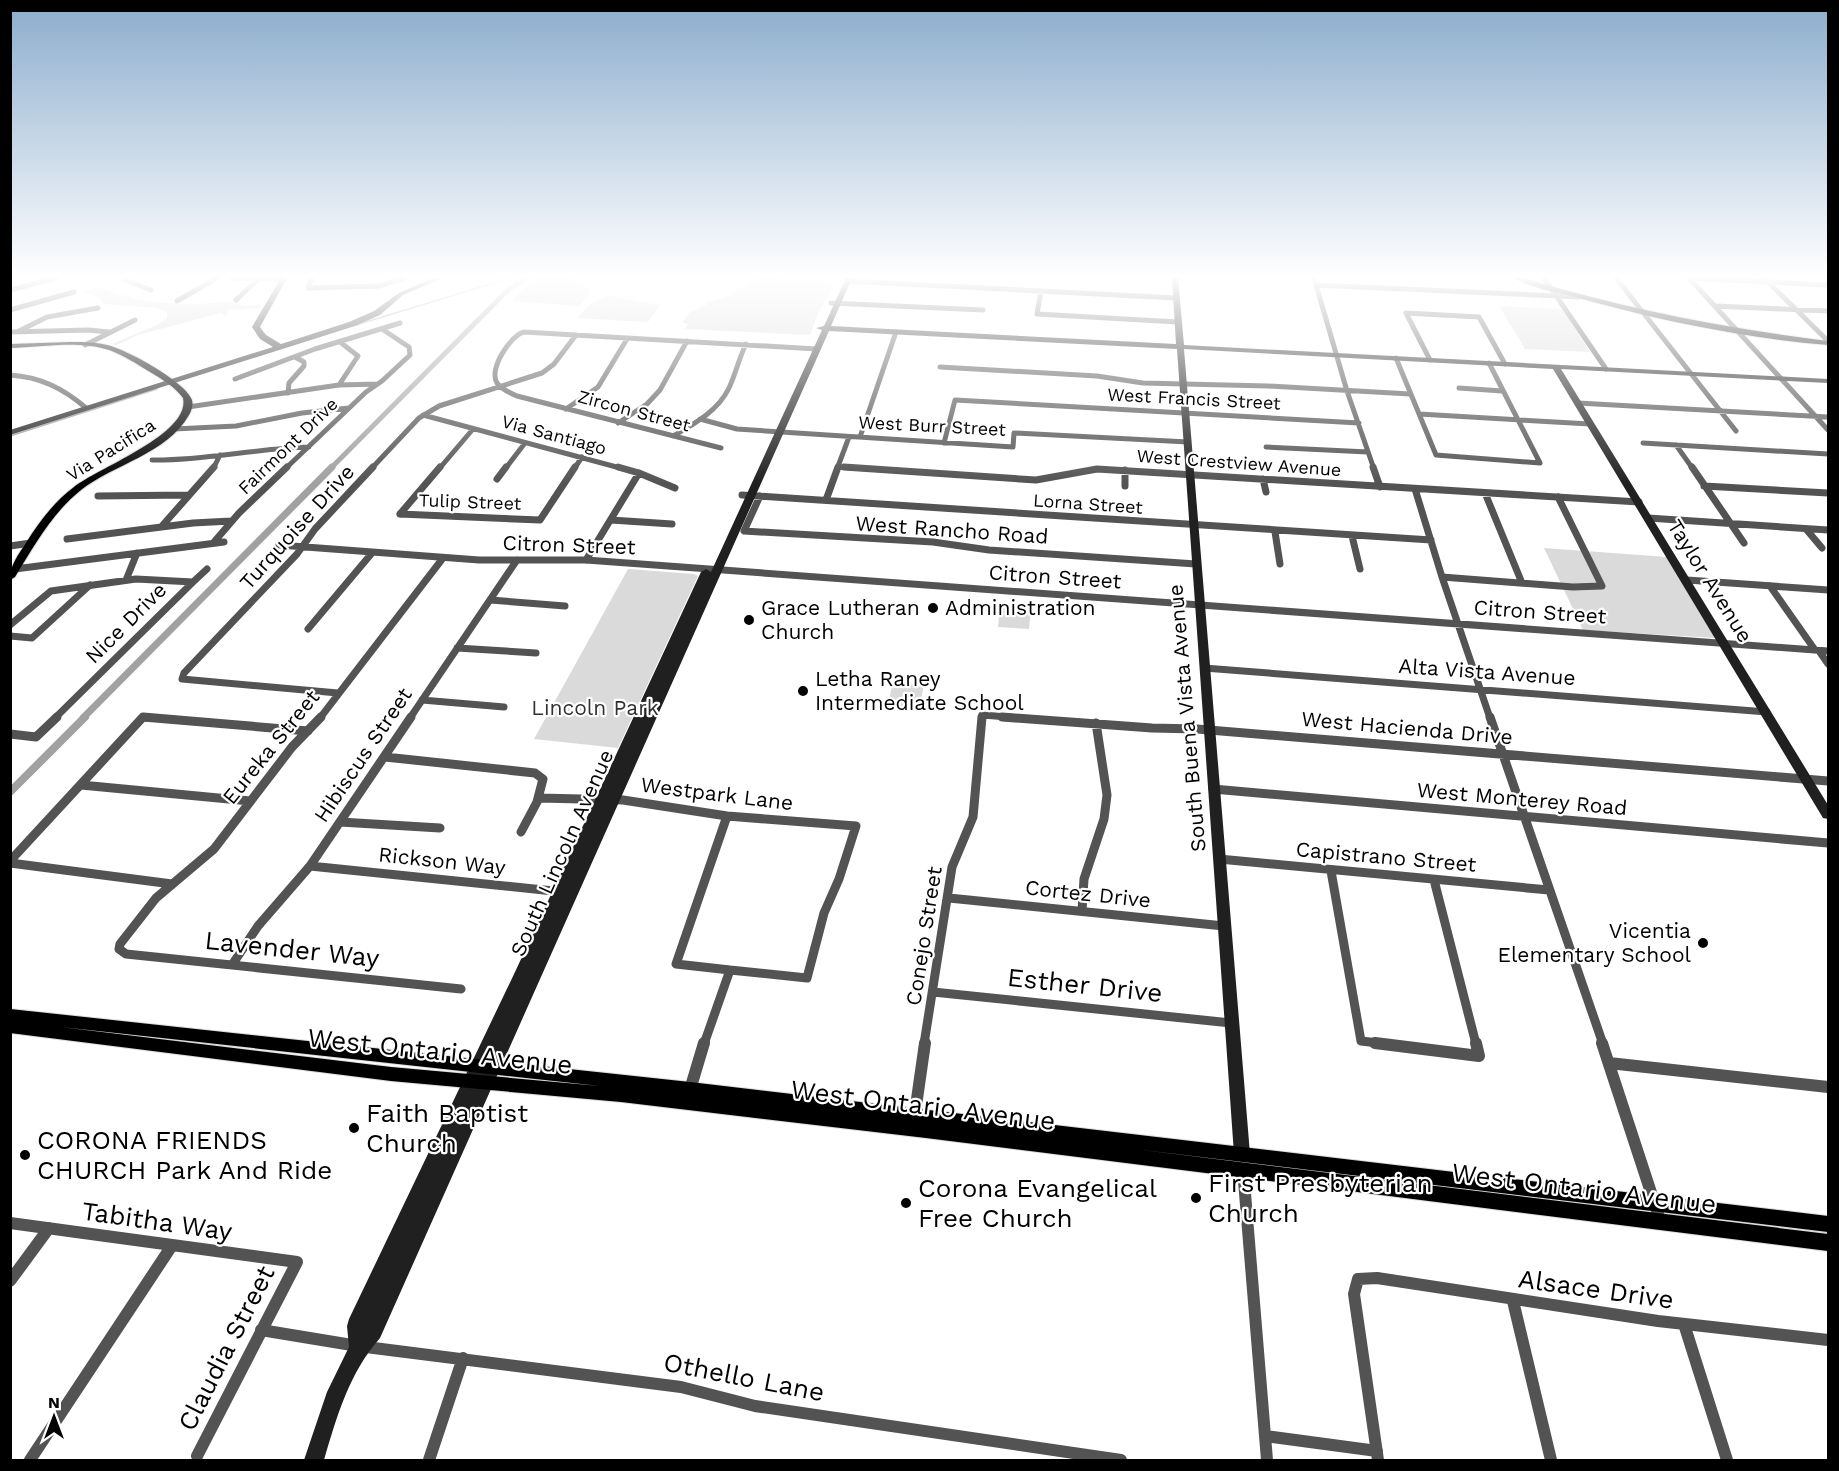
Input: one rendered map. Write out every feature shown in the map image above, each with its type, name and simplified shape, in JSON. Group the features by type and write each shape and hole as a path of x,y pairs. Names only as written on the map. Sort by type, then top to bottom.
{"main road":[{"path":"103,347 126,353 169,382 186,396 188,407"},
{"name":"Via Pacifica","path":"13,573 49,516 70,494 174,429 182,420 188,407"},
{"name":"West Ontario Avenue","path":"10,1015 482,1074"},
{"name":"West Ontario Avenue","path":"10,1027 688,1096 1243,1161 1828,1224"},
{"name":"West Ontario Avenue","path":"1243,1161 1662,1224 1828,1243"}],"street":[{"path":"10,433 276,347"},
{"path":"235,380 326,347"},
{"path":"339,385 340,379 358,356 346,347"},
{"name":"Fairmont Drive","path":"214,542 231,521 411,351 408,347"},
{"path":"500,387 494,377 494,367 509,347"},
{"name":"Turquoise Drive","path":"338,693 182,679 183,673 302,548 315,529 423,415 439,406 528,379 546,370 566,347"},
{"path":"566,409 598,387 622,347"},
{"path":"618,423 647,404 660,390 684,347"},
{"path":"673,436 700,419 727,392 736,362 745,347"},
{"path":"781,347 813,349"},
{"path":"860,437 891,347"},
{"path":"1173,347 1828,381"},
{"name":"South Buena Vista Avenue","path":"1180,347 1243,1161"},
{"path":"1334,347 1380,487"},
{"path":"1423,347 1430,360"},
{"path":"1495,347 1504,364"},
{"path":"1591,347 1606,369"},
{"path":"1669,347 1737,431"},
{"path":"1752,347 1828,430"},
{"name":"South Lincoln Avenue","path":"314,1461 327,1417 358,1346 356,1326 482,1074 712,570 751,495 775,432 813,349"},
{"path":"288,393 289,383 304,366 303,362 295,357"},
{"path":"1396,358 1436,455 1540,463"},
{"path":"1489,363 1540,463"},
{"name":"Taylor Avenue","path":"1556,367 1828,815"},
{"path":"940,368 1097,376 1143,382 1410,394"},
{"path":"10,375 46,380 69,392 86,408"},
{"path":"188,407 339,385 378,384"},
{"name":"Zircon Street","path":"500,387 517,396 721,448"},
{"path":"1460,388 1502,391"},
{"name":"West Francis Street","path":"944,442 955,400 1359,423"},
{"path":"1578,403 1828,417"},
{"path":"174,429 236,426 302,413 349,408"},
{"path":"1419,414 1590,424"},
{"name":"Via Santiago","path":"423,415 639,473 675,488"},
{"name":"West Burr Street","path":"700,419 737,429 1013,447 1014,433 1188,442"},
{"name":"Tulip Street","path":"473,429 400,514 540,520 582,457"},
{"path":"825,500 849,437"},
{"path":"1643,443 1828,454"},
{"path":"497,478 525,444"},
{"path":"1676,445 1744,543"},
{"path":"152,460 186,459 268,448 309,447"},
{"path":"1266,447 1368,452"},
{"path":"162,526 171,512 212,471 220,455"},
{"name":"West Crestview Avenue","path":"838,466 1036,480 1048,480 1059,475 1097,469 1125,470 1639,502"},
{"path":"1125,470 1125,486"},
{"path":"586,560 639,473"},
{"path":"1263,479 1266,492"},
{"path":"1339,484 1344,495"},
{"path":"1704,486 1828,493"},
{"path":"1415,489 1442,577 1662,1224"},
{"path":"1485,494 1522,583"},
{"path":"98,496 188,495"},
{"name":"Lorna Street","path":"751,495 1275,532 1431,540"},
{"name":"West Rancho Road","path":"751,495 744,531 933,542 989,550 1196,564"},
{"path":"1442,577 1602,586 1558,497"},
{"path":"1648,518 1828,530"},
{"path":"611,520 672,524"},
{"path":"67,539 162,526 231,521"},
{"path":"1806,529 1822,548"},
{"path":"1275,532 1280,564"},
{"path":"1352,536 1360,569"},
{"path":"13,573 214,542 224,543"},
{"path":"10,546 32,543"},
{"name":"Citron Street","path":"279,546 443,558 586,560 1828,651"},
{"path":"126,580 137,553"},
{"path":"308,630 372,553"},
{"name":"Eureka Street","path":"118,949 156,898 214,849 443,558"},
{"name":"Hibiscus Street","path":"232,964 258,926 310,866 517,560"},
{"path":"193,582 207,569"},
{"name":"Nice Drive","path":"10,625 51,591 126,580 193,582"},
{"path":"1686,580 1828,590"},
{"name":"Nice Drive","path":"10,734 36,737 193,582"},
{"path":"10,636 32,638 90,585"},
{"path":"1770,586 1828,664"},
{"path":"490,600 565,606"},
{"path":"457,648 536,653"},
{"name":"Alta Vista Avenue","path":"1204,668 1767,712"},
{"path":"422,700 504,707"},
{"name":"West Hacienda Drive","path":"982,715 1209,730 1828,781"},
{"name":"Conejo Street","path":"914,1123 952,867 973,817 981,764 982,715"},
{"path":"10,862 143,717 308,731"},
{"path":"1082,911 1084,879 1104,819 1107,795 1096,723"},
{"path":"385,757 535,773 543,779 539,798 521,832"},
{"path":"81,785 250,801"},
{"name":"West Monterey Road","path":"1213,789 1828,843"},
{"name":"Westpark Lane","path":"539,798 608,799 727,816 856,826 839,879 824,913 807,978 730,970"},
{"path":"688,1096 709,1027 730,970 675,964 727,816"},
{"path":"340,822 440,828"},
{"name":"Capistrano Street","path":"1219,859 1549,890"},
{"path":"10,862 172,884"},
{"name":"Rickson Way","path":"310,866 565,892"},
{"path":"1331,871 1361,1041 1479,1056 1434,880"},
{"name":"Cortez Drive","path":"949,898 1224,926"},
{"name":"Lavender Way","path":"118,949 126,954 461,989"},
{"name":"Esther Drive","path":"933,992 1231,1023"},
{"path":"1609,1063 1828,1087"},
{"path":"1243,1161 1266,1461"},
{"name":"Tabitha Way","path":"10,1223 297,1262"},
{"path":"10,1281 49,1228"},
{"path":"30,1461 171,1246"},
{"name":"Claudia Street","path":"197,1456 297,1262"},
{"name":"Alsace Drive","path":"1378,1456 1354,1294 1358,1279 1377,1278 1513,1301 1684,1324 1828,1340"},
{"path":"1513,1301 1551,1461"},
{"path":"1684,1324 1727,1461"},
{"name":"Othello Lane","path":"261,1330 358,1346 681,1388 755,1406 1121,1461"},
{"path":"429,1461 463,1358"},
{"path":"1265,1436 1378,1456"}],"green space":[{"path":"1524,347 1587,347 1590,352 1525,349"},
{"path":"1544,548 1667,557 1715,638 1583,630"},
{"name":"Lincoln Park","path":"628,569 698,576 618,748 534,739"},
{"path":"1000,606 1031,609 1029,629 998,627"},
{"path":"893,683 924,685 919,709 887,707"}],"waterway":[{"path":"330,469 452,347"},
{"path":"10,436 157,389"},
{"path":"83,718 332,467"},
{"path":"10,792 85,717"}],"place":[{"name":"Administration","path":"933,608"},
{"name":"Grace Lutheran Church","path":"749,620"},
{"name":"Letha Raney Intermediate School","path":"803,691"},
{"name":"Vicentia Elementary School","path":"1703,943"},
{"name":"Faith Baptist Church","path":"354,1128"},
{"name":"CORONA FRIENDS CHURCH Park And Ride","path":"25,1155"},
{"name":"First Presbyterian Church","path":"1196,1198"},
{"name":"Corona Evangelical Free Church","path":"906,1203"}]}
